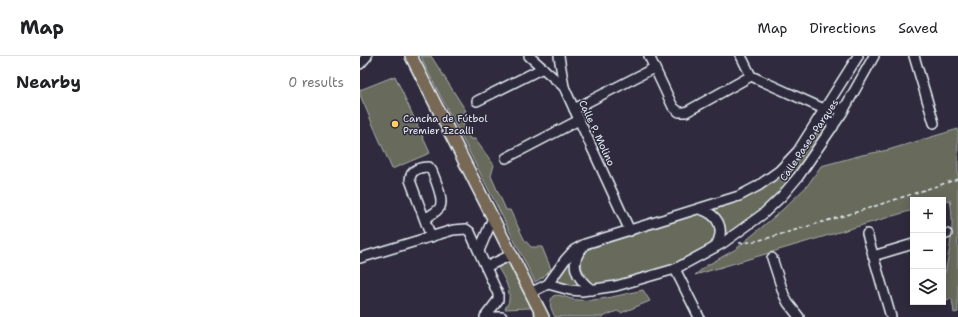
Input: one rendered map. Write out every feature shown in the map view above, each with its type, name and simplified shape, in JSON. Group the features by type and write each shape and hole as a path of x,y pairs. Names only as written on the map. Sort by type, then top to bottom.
{"main road":[{"path":"411,56 543,317"}],"street":[{"path":"360,64 367,56"},
{"name":"Calle P. Molino","path":"529,56 564,87 630,230"},
{"path":"559,56 564,87"},
{"path":"649,56 672,107 679,112 686,112 752,76"},
{"path":"741,56 752,76 824,109 844,108"},
{"name":"Calle Paseo Parques","path":"858,56 798,151 779,171 758,186 739,196 585,244 574,250 564,260 548,284 582,292 616,286 675,269 719,245 763,214 782,196 798,177 833,127 874,56"},
{"path":"914,56 934,123"},
{"path":"477,101 543,68"},
{"path":"574,109 654,68"},
{"path":"824,109 833,127"},
{"path":"506,158 579,120"},
{"path":"425,219 437,211 441,206 441,198 432,171 429,167 424,167 412,172 410,175 410,180 431,237"},
{"path":"699,209 706,211 717,220 720,227 719,245"},
{"path":"479,251 492,218"},
{"path":"360,258 453,230 466,229 470,232 497,291 498,300 485,317"},
{"path":"867,234 891,317"},
{"path":"585,244 579,251 575,268 581,280 592,290"},
{"path":"874,256 910,245"},
{"path":"486,267 511,255"},
{"path":"772,258 784,295 788,303 799,317"},
{"path":"675,269 699,317"},
{"path":"530,292 548,284"},
{"path":"485,317 502,317"}],"path":[{"path":"719,245 751,242 768,238 860,211 958,179"}],"green space":[{"path":"421,56 431,56 466,111 459,115 470,139 475,139 494,165 491,176 506,210 510,210 524,239 531,247 542,247 551,269 535,282 424,64"},
{"name":"Cancha de Fútbol Premier Izcalli","path":"395,76 430,153 392,169 360,95 360,90"},
{"path":"824,115 829,128 786,189 752,219 725,237 726,229 722,221 711,209 761,188"},
{"path":"958,129 958,312 954,313 952,299 946,300 946,268 950,246 952,218 950,200 946,201 946,197 910,197 910,211 695,275 706,266 736,249 781,211 807,186 821,166 888,150"},
{"path":"699,214 709,219 716,228 715,244 674,266 616,283 596,286 590,282 582,269 581,261 583,254 591,248"},
{"path":"508,257 531,308 505,309 509,301 508,290 505,280 495,263"},
{"path":"575,257 587,289 557,285 554,278 566,260"},
{"path":"643,290 650,301 621,313 617,311 602,317 555,317 552,311 551,299 556,295 575,300 594,300"}],"place":[{"name":"Cancha de Fútbol Premier Izcalli","path":"395,124"}]}
